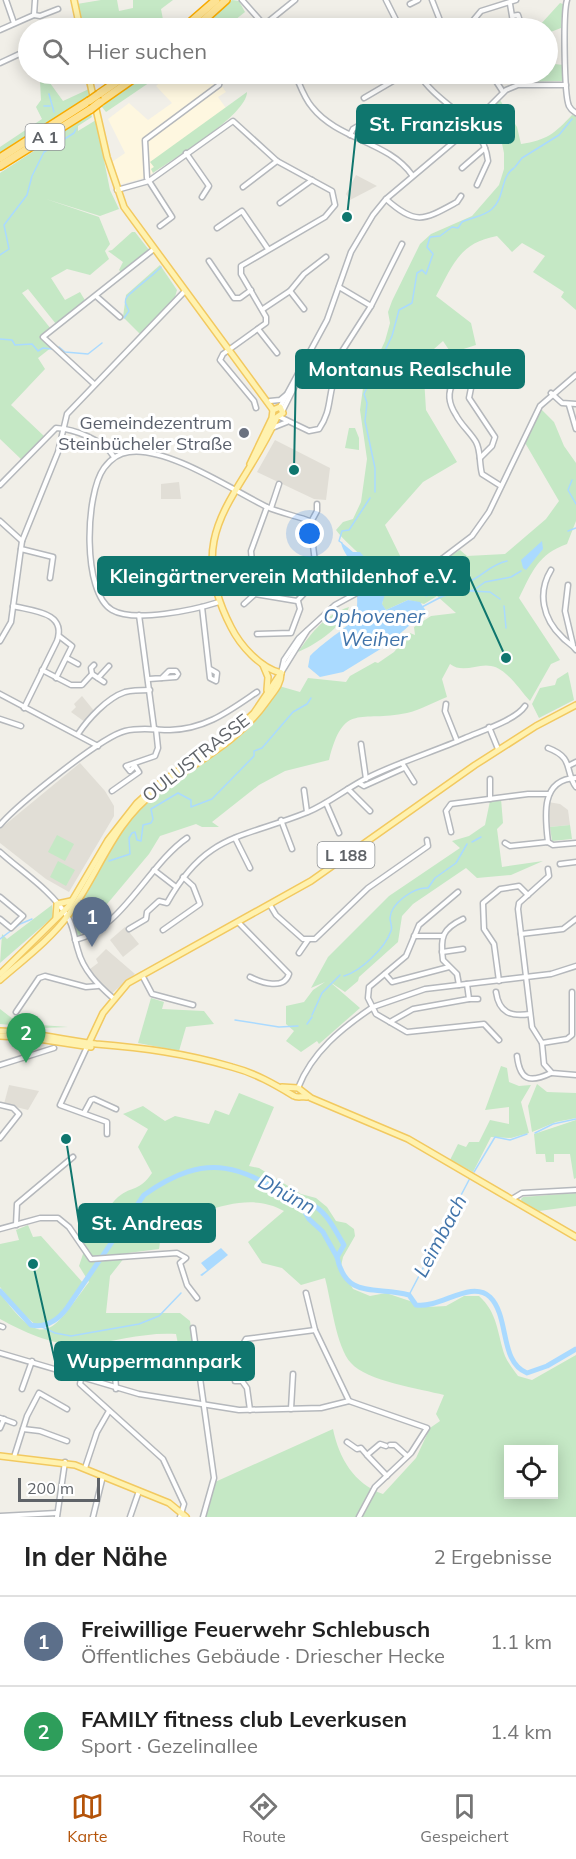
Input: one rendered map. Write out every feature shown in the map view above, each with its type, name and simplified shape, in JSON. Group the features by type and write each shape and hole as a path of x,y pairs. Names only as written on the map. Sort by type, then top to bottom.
{"highway":[{"path":"195,18 216,0"},
{"path":"206,18 226,0"},
{"name":"A 1","path":"100,98 116,84"},
{"name":"A 1","path":"0,166 123,84"},
{"name":"A 1","path":"0,158 90,105"}],"main road":[{"path":"74,0 78,18"},
{"path":"90,84 116,190 128,214 257,388 278,412"},
{"path":"257,388 278,412"},
{"path":"278,412 272,429 234,489 218,525 213,548 213,574 219,602 233,632 262,663 281,673"},
{"path":"250,464 278,412"},
{"path":"250,717 267,690 268,677 262,663"},
{"name":"OULUSTRASSE","path":"0,974 66,914 108,840 137,803 156,786 214,748 250,717 281,673"},
{"name":"OULUSTRASSE","path":"0,980 66,914 110,843 130,816 153,793 221,748 247,727 275,692 281,673"},
{"name":"L 188","path":"88,1045 113,998 128,983 311,881 498,749 576,705"},
{"path":"55,923 57,904 73,900"},
{"path":"0,1031 79,1041 88,1045 112,1045"},
{"path":"79,1041 93,1034 95,1040 102,1044"},
{"path":"0,1036 88,1045 141,1046 242,1070 408,1139 576,1237"},
{"path":"0,1456 64,1462 85,1468 139,1490 182,1515"}],"street":[{"path":"6,0 14,23"},
{"path":"34,15 35,0"},
{"path":"242,0 257,18"},
{"path":"275,18 295,0"},
{"path":"410,4 418,0"},
{"path":"432,0 439,18"},
{"path":"475,18 480,11 510,4 516,0"},
{"path":"567,0 563,17 566,85 568,104 576,113"},
{"path":"389,1 396,18"},
{"path":"510,4 512,16"},
{"path":"29,18 58,9"},
{"path":"0,30 18,22"},
{"path":"0,63 18,55"},
{"path":"160,226 172,217 149,181 145,139 219,84"},
{"path":"300,84 314,110 325,120 390,154 412,175"},
{"path":"364,98 388,84"},
{"path":"426,84 471,124 484,148 488,161 477,185"},
{"path":"497,84 502,93"},
{"path":"278,412 327,320 358,239 386,199 471,124 502,93 518,85 566,85"},
{"path":"397,129 404,133 427,135 433,132 455,109"},
{"path":"116,190 149,181 233,121 277,161 332,191 335,200 332,211 308,229 268,249 241,266 241,274 263,309 266,323 229,349 221,356 221,362 230,369 255,401 256,408"},
{"path":"350,135 353,129 363,123"},
{"path":"462,168 484,148"},
{"path":"186,153 209,186 202,197"},
{"path":"243,187 277,161"},
{"path":"280,203 312,180"},
{"path":"386,199 408,217 420,219 457,202 461,196"},
{"path":"217,228 242,211 268,249"},
{"path":"339,356 371,306 402,244"},
{"path":"94,384 44,337 154,249"},
{"path":"263,309 290,291 304,274 326,257"},
{"path":"209,261 234,298 240,298 251,290"},
{"path":"339,286 371,306"},
{"path":"0,641 11,622 22,541 58,452 67,414 185,291"},
{"path":"290,291 304,309"},
{"path":"96,296 120,317"},
{"path":"258,329 277,353"},
{"path":"482,363 459,373 450,397 454,412 475,441 484,475 501,486"},
{"path":"278,412 302,369"},
{"path":"278,412 290,422 309,431 319,429 331,407 330,387 337,373"},
{"path":"281,673 308,631 329,610 349,596 439,561 462,545 481,525 528,425 551,393 576,375"},
{"path":"471,388 469,398 495,437 492,446 480,458"},
{"path":"270,401 280,400 290,390"},
{"path":"551,393 562,403 576,404"},
{"path":"569,405 576,429"},
{"path":"272,429 290,422"},
{"path":"0,485 52,430 63,428 102,445 110,450 114,457"},
{"path":"219,602 202,607 140,615 113,611 103,602 95,587 90,547 90,519 100,476 114,457 129,452 165,458 207,474 269,508 311,522"},
{"path":"255,594 250,551 279,484"},
{"path":"298,601 313,584 316,570 311,522 317,511 316,504"},
{"path":"0,520 22,541"},
{"path":"21,549 54,556 50,578"},
{"path":"551,570 544,584 543,605 557,632 575,648"},
{"path":"568,585 565,606 575,648"},
{"path":"255,594 298,601"},
{"path":"244,604 255,594"},
{"path":"257,634 291,633 300,609 298,601"},
{"path":"13,606 55,618 58,622 59,636 24,708"},
{"path":"202,607 210,669"},
{"path":"112,791 139,772 134,764 154,757 158,748 140,615"},
{"path":"56,678 72,646 59,636"},
{"path":"67,658 78,664"},
{"path":"94,665 91,668 92,674 104,682"},
{"path":"98,678 109,666"},
{"path":"42,670 71,685 82,685 92,674"},
{"path":"149,679 162,678"},
{"path":"78,734 85,724 118,696 125,692 150,690"},
{"path":"0,825 98,746 122,732 179,729 209,723 257,692"},
{"path":"0,694 98,746"},
{"path":"446,704 445,711 457,741"},
{"path":"129,929 146,919 147,912 159,901 167,903 183,877 208,852 235,838 307,812 366,778 489,728 521,712 525,706"},
{"path":"0,719 21,726"},
{"path":"489,728 498,749"},
{"path":"361,744 366,778"},
{"path":"548,748 555,751 570,765 576,787"},
{"path":"570,765 576,762"},
{"path":"402,763 414,782"},
{"path":"359,783 364,786 404,768"},
{"path":"548,842 545,818 549,794 562,781 574,778"},
{"path":"490,779 490,799"},
{"path":"348,789 370,811"},
{"path":"304,790 307,812"},
{"path":"452,832 447,815 448,806 528,794 549,794"},
{"path":"326,803 339,833"},
{"path":"281,820 292,849"},
{"path":"75,940 86,938 104,926 168,853 187,838"},
{"path":"235,838 250,868"},
{"path":"270,905 276,915 303,939 315,939 389,872 428,846 428,840"},
{"path":"505,843 510,846 548,842 553,845 576,843"},
{"path":"0,852 66,914 80,956 98,986 113,998"},
{"path":"560,864 576,862"},
{"path":"548,869 549,876 519,903 532,1027 542,1042 544,1064 552,1073"},
{"path":"154,870 176,887"},
{"path":"164,930 200,904 193,886 183,877"},
{"path":"499,981 494,944 485,933 482,908 486,900 505,887 519,886 528,895"},
{"path":"458,892 419,925 406,956 368,990 376,1014 410,1032 484,1024 499,1040"},
{"path":"0,897 23,916 11,928 0,919"},
{"path":"414,936 442,936 463,919"},
{"path":"521,934 563,929 576,919"},
{"path":"238,922 290,974 286,980 278,984 250,977"},
{"path":"442,936 444,962 457,974 459,985"},
{"path":"299,953 308,940"},
{"path":"442,952 463,949"},
{"path":"297,1091 307,1069 323,1049 373,1007 425,989 526,978 551,974 576,966"},
{"path":"385,974 392,982 449,967"},
{"path":"142,975 152,994 193,1005"},
{"path":"16,1012 39,978 45,976 86,987 98,986"},
{"path":"467,984 469,999"},
{"path":"496,992 498,1004 506,1013 518,1016 530,1014"},
{"path":"542,1042 567,1039 572,1035 572,992"},
{"path":"390,1022 413,1009 478,999"},
{"path":"88,1045 60,1105 107,1122 110,1125 107,1134"},
{"path":"0,1065 54,1048"},
{"path":"517,1056 519,1069 527,1078 536,1080 552,1073 576,1075"},
{"path":"84,1113 91,1100 94,1099 116,1109"},
{"path":"0,1105 13,1108 19,1114 0,1138"},
{"path":"16,1225 16,1204 74,1157"},
{"path":"512,1199 522,1192 576,1190"},
{"path":"0,1229 40,1218 58,1218 66,1223 87,1256 93,1260 167,1252 180,1254 186,1258 180,1263 187,1285 197,1298"},
{"path":"306,1293 315,1330 349,1401"},
{"path":"193,1328 214,1478 203,1517"},
{"path":"94,1359 143,1358 145,1355 242,1346 246,1339 315,1330"},
{"path":"0,1353 32,1361 116,1389 250,1410 321,1408 349,1401 427,1428 407,1456 375,1487 359,1517"},
{"path":"114,1358 116,1389"},
{"path":"22,1389 32,1361"},
{"path":"291,1409 293,1374"},
{"path":"81,1379 80,1384 163,1459 184,1503 182,1515"},
{"path":"235,1380 242,1381 246,1385 250,1410"},
{"path":"14,1458 23,1429 39,1393 67,1409"},
{"path":"85,1468 97,1432 109,1410"},
{"path":"0,1428 2,1419 14,1423"},
{"path":"23,1429 40,1431 67,1441"},
{"path":"367,1455 381,1441 388,1445 395,1445 407,1456"},
{"path":"347,1442 361,1448 387,1476"},
{"path":"0,1516 57,1515 64,1462"},
{"path":"93,1517 104,1475"},
{"path":"130,1517 139,1490"}],"shaded area":[{"path":"158,84 222,84 226,92 218,97 226,108 151,162 154,167 151,169 153,173 119,185 112,162 125,153 108,119 129,103 148,120 172,103 156,86"},
{"path":"356,175 377,186 350,200 346,194"},
{"path":"275,440 330,468 326,500 314,499 257,472"},
{"path":"179,482 181,499 161,499 161,484"},
{"path":"82,696 95,712 85,722 71,712 76,707 74,704"},
{"path":"80,763 105,791 114,806 114,816 69,892 46,879 0,843 0,829"},
{"path":"548,802 560,804 568,810 570,825 550,827"},
{"path":"125,927 139,944 123,957 110,940"},
{"path":"106,949 135,974 111,994 97,981 90,969 98,963 96,959"},
{"path":"9,1085 39,1091 28,1110 4,1104"}],"green space":[{"path":"117,0 119,11 133,8 133,0 173,0 161,9 163,18 80,18 77,4"},
{"path":"232,0 239,1 245,12 238,18 213,18"},
{"path":"560,3 563,4 561,28 558,29 558,18 546,18"},
{"path":"558,64 564,65 564,81 558,81"},
{"path":"40,84 51,84 63,101 89,89 90,93 87,98 0,153 0,147 42,119 36,107 41,100"},
{"path":"133,84 147,84 106,112 102,107"},
{"path":"247,92 244,102 223,124 153,173 151,169 154,167 150,162"},
{"path":"500,100 517,127 521,144 544,138 572,115 576,116 576,310 561,297 564,292 533,272 545,256 522,243 512,252 497,236 484,239 465,250 453,265 436,296 471,323 476,345 451,353 443,341 434,349 429,371 424,378 426,410 457,462 423,482 385,525 407,570 444,554 448,557 460,550 467,556 505,554 546,519 559,501 524,441 541,409 554,422 564,446 576,463 576,521 567,544 542,559 532,572 519,598 560,660 551,664 530,701 507,675 497,668 486,665 460,668 450,664 442,679 447,697 407,713 356,718 348,722 341,729 335,741 329,760 285,771 259,785 212,822 219,827 202,827 196,824 160,836 149,854 97,916 101,906 92,914 76,912 74,915 82,937 78,937 72,914 119,832 152,798 221,751 247,730 264,710 279,686 300,692 308,678 346,682 350,676 375,662 378,663 394,652 410,633 415,635 414,627 431,616 456,613 437,596 424,604 408,600 386,610 382,605 383,592 376,572 336,530 343,522 353,519 361,502 367,459 360,410 363,388 385,341 390,323 388,312 392,301 420,244 431,234 472,216 499,185 504,169 501,139 491,121 476,125"},
{"path":"91,114 92,117 78,126 78,131 96,120 110,190 119,209 100,216 46,199 99,217 110,244 105,251 109,259 90,275 67,269 51,278 65,300 80,292 86,302 56,324 28,289 22,293 51,329 42,336 52,347 38,358 45,369 11,405 44,436 22,460 0,439 0,173"},
{"path":"135,232 149,250 122,273 119,270 123,262 108,251"},
{"path":"160,265 177,290 175,297 140,334 123,317 126,295"},
{"path":"349,428 355,428 359,438 359,450 345,448"},
{"path":"349,607 335,628 320,640 298,652 320,625 340,610"},
{"path":"568,672 574,700 539,718 532,704 540,688 555,685 557,679"},
{"path":"501,799 503,823 497,829 502,867 543,861 511,875 477,878 466,868 413,904 402,916 398,942 359,977 358,981 345,992 330,982 360,1008 319,1044 317,1041 301,1052 286,1041 294,1031 286,1024 286,1006 304,1002 313,990 325,982 311,988 328,957 389,896 460,848 452,841 469,836 485,825 490,801"},
{"path":"570,825 572,839 552,841 550,827"},
{"path":"57,835 74,844 65,861 48,852"},
{"path":"58,861 75,870 66,886 50,877"},
{"path":"52,905 53,917 0,963 2,934 7,939"},
{"path":"151,998 164,1002 162,1009 204,1011 214,1024 186,1027 179,1051 138,1043"},
{"path":"0,1009 13,1019 27,1024 68,1027 43,1028 0,1024"},
{"path":"501,1066 507,1068 509,1082 519,1086 531,1085 521,1102 529,1133 511,1138 491,1137 473,1172 450,1160 458,1144 466,1147 469,1142 479,1142 490,1120 509,1124 509,1107 485,1110"},
{"path":"537,1084 547,1092 576,1093 576,1118 556,1122 532,1132 528,1106"},
{"path":"239,1093 274,1107 249,1166 259,1168 301,1194 316,1198 327,1207 336,1221 346,1223 354,1229 355,1236 343,1257 341,1266 353,1289 370,1296 386,1293 428,1307 446,1306 464,1296 479,1296 490,1309 505,1356 518,1376 532,1380 576,1355 576,1517 205,1517 215,1482 333,1429 339,1450 349,1469 364,1484 383,1494 416,1458 430,1428 440,1421 436,1414 444,1395 369,1375 351,1363 341,1346 325,1278 301,1285 282,1268 262,1263 248,1242 284,1211 269,1205 254,1202 223,1206 162,1229 159,1249 128,1253 110,1276 106,1313 180,1313 190,1321 194,1347 179,1349 176,1334 141,1336 84,1345 62,1344 0,1319 0,1293 28,1324 38,1329 48,1328 66,1312 89,1282 79,1266 85,1248 78,1233 88,1231 100,1224 118,1197 139,1186 152,1173 138,1147 148,1129 123,1114 143,1106 165,1121 175,1116 209,1124 215,1110 229,1115"},
{"path":"576,1120 576,1178 574,1179 570,1154 554,1154 554,1162 546,1162 545,1154 536,1154 534,1134"},
{"path":"576,1193 576,1206 539,1211 576,1233 520,1202 519,1199 522,1203 523,1197"},
{"path":"28,1225 33,1237 41,1236 84,1284 54,1322 36,1325 18,1310 0,1287 0,1244 19,1240 16,1230"}],"water":[{"path":"542,541 543,549 526,570 521,560"},
{"name":"Ophovener Weiher","path":"341,542 353,552 360,552 388,584 382,604 386,610 408,600 420,602 426,611 387,645 343,672 320,677 308,667 310,656 344,628 356,613 356,588 352,567"},
{"path":"221,1248 228,1255 202,1276 200,1275 207,1270 201,1263"}],"waterway":[{"path":"49,94 54,112"},
{"path":"44,106 50,106"},
{"path":"515,167 522,158 559,135 572,119"},
{"path":"0,255 9,249 4,225 27,195 32,176 44,152 74,133 76,129"},
{"path":"375,492 375,468 365,421 367,403 364,394 392,336 399,310 412,303 417,273 422,270 426,274 433,254 427,247 430,237 440,236 452,227 458,228 462,222 485,214 492,209 499,199 506,177 514,168"},
{"path":"124,318 129,311 125,302 127,297 161,267"},
{"path":"0,339 12,340 15,345 32,344 38,351 43,348 52,349"},
{"path":"59,347 65,352 88,354 102,343"},
{"path":"572,480 568,490 576,504"},
{"path":"342,543 339,541 342,531 349,530 370,498"},
{"path":"568,531 576,528"},
{"path":"426,596 468,582 495,565 507,561"},
{"path":"422,607 443,596 474,590 485,582 511,577 521,571"},
{"path":"471,591 490,592 500,599"},
{"path":"504,606 506,628"},
{"path":"109,861 130,854 129,838 132,833 135,832 137,840 141,841 143,825 151,823 153,819 151,809 178,793 191,800 191,807 212,799 254,756 254,751 262,748 293,712 307,704 311,698"},
{"path":"472,842 481,837"},
{"path":"344,976 365,964 384,945 392,929 390,918 394,907 410,893 428,888 435,878 456,863 467,844"},
{"path":"0,939 20,924 32,919"},
{"path":"312,1015 322,993 340,975"},
{"path":"307,1024 312,1017"},
{"path":"235,1020 279,1027 298,1026"},
{"name":"Leimbach","path":"535,1133 553,1124 576,1119"},
{"name":"Leimbach","path":"474,1172 495,1137 510,1140 527,1134"},
{"name":"Dhünn","path":"0,1291 31,1325 51,1322 67,1308 144,1195 187,1172 207,1168 225,1168 261,1181 302,1207 309,1203 321,1211 330,1221 344,1245 337,1257 341,1271 355,1286 409,1295 416,1305 435,1303 474,1291 482,1292 490,1297 496,1306 512,1359 527,1373 547,1366 576,1349"},
{"name":"Leimbach","path":"409,1295 470,1178"},
{"name":"Dhünn","path":"302,1207 309,1219 323,1232 337,1257"},
{"path":"40,1326 55,1333 71,1336 139,1324 159,1316 181,1293"}],"place":[{"name":"St. Franziskus","path":"347,217"},
{"name":"Gemeindezentrum Steinbücheler Straße","path":"244,433"},
{"name":"Montanus Realschule","path":"294,470"},
{"name":"Kleingärtnerverein Mathildenhof e.V.","path":"506,658"},
{"name":"Freiwillige Feuerwehr Schlebusch","path":"92,947"},
{"name":"FAMILY fitness club Leverkusen","path":"26,1063"},
{"name":"St. Andreas","path":"66,1139"},
{"name":"Wuppermannpark","path":"33,1264"}]}
